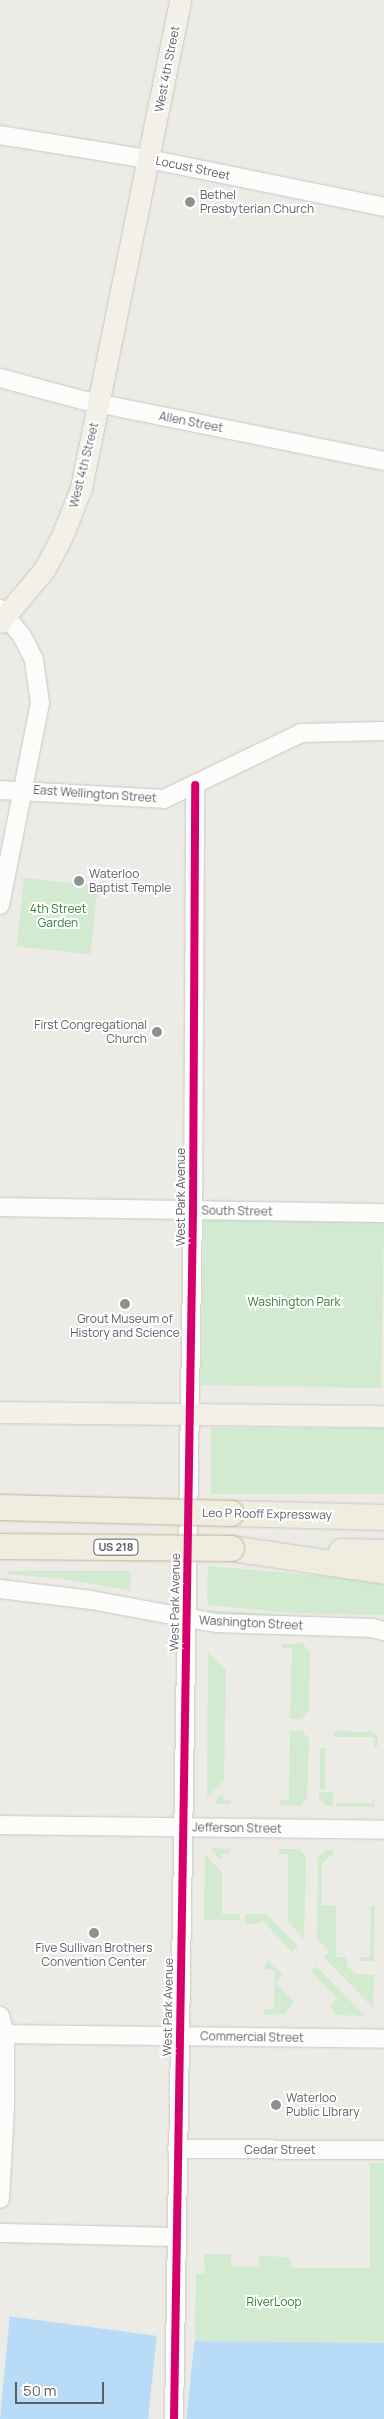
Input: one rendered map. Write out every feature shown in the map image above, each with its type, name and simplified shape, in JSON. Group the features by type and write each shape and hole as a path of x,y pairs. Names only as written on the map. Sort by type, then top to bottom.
{"highway":[{"name":"Leo P Rooff Expressway","path":"0,1507 384,1517"},
{"name":"US 218","path":"0,1546 231,1548 384,1552"},
{"path":"231,1548 384,1571"}],"main road":[{"name":"West 4th Street","path":"2,615 44,570 69,520 81,488 150,159 180,0"},
{"path":"0,1412 190,1412 384,1416"}],"street":[{"name":"Locust Street","path":"0,135 150,159 384,207"},
{"name":"Allen Street","path":"0,378 99,403 384,461"},
{"name":"West 4th Street","path":"0,905 40,703 34,660 2,615"},
{"name":"East Wellington Street","path":"0,790 164,799 301,733 384,731"},
{"name":"West Park Avenue","path":"174,2419 175,2237 190,1412 195,785"},
{"name":"South Street","path":"0,1207 384,1213"},
{"name":"Washington Street","path":"0,1589 91,1600 186,1619 384,1631"},
{"name":"Jefferson Street","path":"0,1825 384,1830"},
{"path":"0,2016 2,2034 0,2199"},
{"name":"Commercial Street","path":"2,2034 384,2039"},
{"name":"Cedar Street","path":"177,2149 384,2150"},
{"path":"0,2233 175,2237"}],"green space":[{"name":"4th Street Garden","path":"24,878 98,886 90,954 17,947"},
{"name":"Washington Park","path":"204,1217 384,1220 381,1388 201,1385"},
{"path":"211,1428 384,1428 384,1494 211,1494"},
{"path":"208,1566 384,1581 384,1615 289,1613 210,1605 207,1602"},
{"path":"7,1571 130,1571 131,1591 66,1579 7,1574"},
{"path":"207,1610 384,1622 269,1619 211,1614"},
{"path":"302,1643 310,1652 309,1711 301,1719 290,1719 292,1649 282,1648 282,1644"},
{"path":"208,1652 226,1670 224,1781 207,1797"},
{"path":"290,1730 302,1731 309,1739 307,1799 300,1806 280,1805 280,1800 289,1800"},
{"path":"334,1731 372,1732 378,1737 377,1747 374,1747 374,1737 334,1737"},
{"path":"320,1748 325,1748 325,1789 320,1789"},
{"path":"319,1792 333,1792 333,1806 327,1806 319,1798"},
{"path":"220,1795 223,1795 224,1800 231,1800 231,1804 214,1804"},
{"path":"373,1795 375,1807 336,1806 336,1803 373,1803"},
{"path":"213,1848 230,1849 230,1853 222,1854 222,1859 219,1859 211,1850"},
{"path":"279,1849 299,1849 306,1857 304,1939 288,1922 288,1854 279,1854"},
{"path":"327,1850 333,1850 333,1854 322,1863 322,1905 336,1906 336,1957 346,1957 348,1967 356,1974 374,1975 373,2008 324,1957 329,1952 317,1939 318,1858"},
{"path":"205,1855 222,1872 222,1914 240,1914 240,1920 204,1920"},
{"path":"371,1906 375,1906 374,1961 360,1961 360,1957 370,1957"},
{"path":"245,1914 266,1914 298,1946 292,1952 262,1920 257,1924 245,1924"},
{"path":"267,1960 283,1975 275,1982 294,2002 285,2014 264,2015 264,2010 274,2009 275,1970 264,1969"},
{"path":"316,1966 365,2016 335,2015 330,2006 337,1998 311,1971"},
{"name":"RiverLoop","path":"370,2163 384,2163 384,2343 195,2341 196,2274 205,2273 204,2254 231,2254 231,2266 259,2267 259,2256 289,2257 292,2268 370,2268"}],"water":[{"path":"0,2315 195,2341 384,2343 384,2419 0,2419"}],"pier":[{"path":"0,2312 10,2313 0,2419"},
{"path":"157,2334 195,2338 186,2419 148,2419"}],"cycle path":[{"path":"174,2419 193,1211 195,785"}],"place":[{"name":"Bethel Presbyterian Church","path":"190,202"},
{"name":"Waterloo Baptist Temple","path":"79,881"},
{"name":"First Congregational Church","path":"157,1032"},
{"name":"Grout Museum of History and Science","path":"125,1304"},
{"name":"Five Sullivan Brothers Convention Center","path":"94,1933"},
{"name":"Waterloo Public LIbrary","path":"276,2105"}]}
